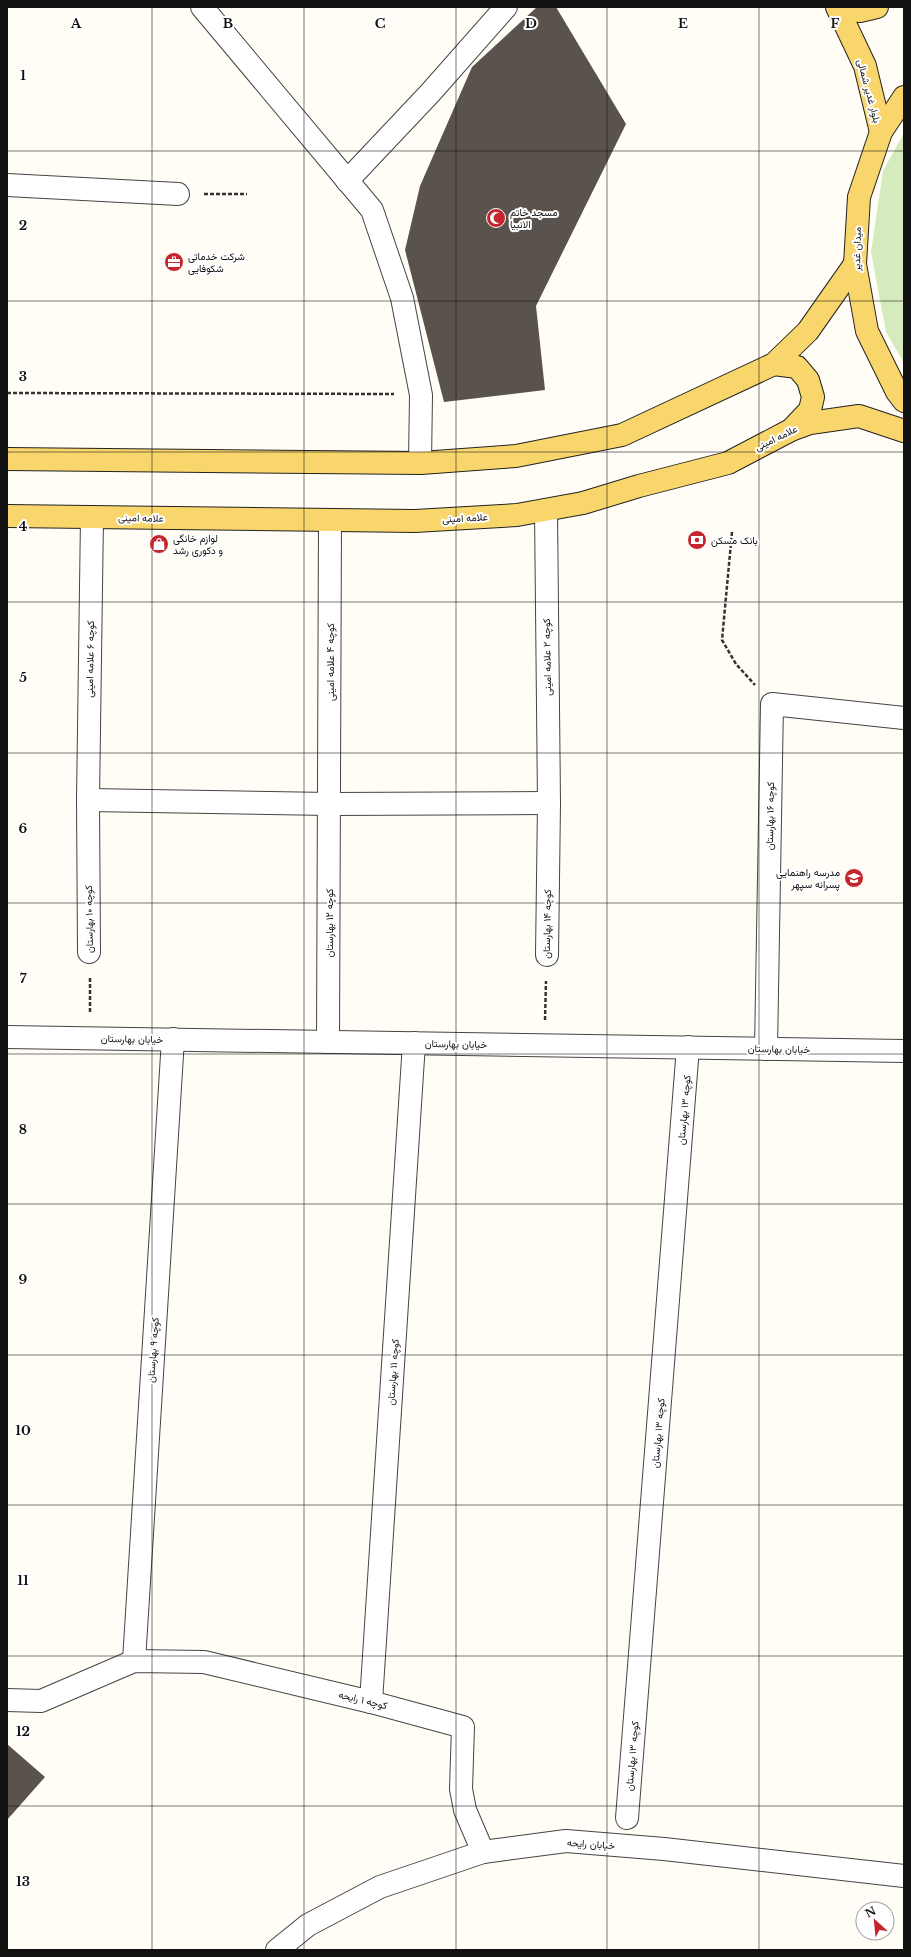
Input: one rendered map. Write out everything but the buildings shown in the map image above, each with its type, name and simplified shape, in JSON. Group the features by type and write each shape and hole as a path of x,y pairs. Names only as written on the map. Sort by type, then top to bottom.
{"main road":[{"path":"838,8 860,11 877,7"},
{"name":"بلوار غدیر شمالی","path":"838,8 865,66 880,132"},
{"name":"میدان غدیر","path":"904,97 880,132 859,196 855,264 867,331 896,392 904,401"},
{"path":"7,458 420,462 516,456 622,435 774,364 808,331 855,264"},
{"path":"774,364 797,367 808,380 813,398 810,410 791,430"},
{"name":"علامه امینی","path":"7,516 415,521 518,515 583,503 639,486 728,463 791,430 810,423 859,416 904,431"}],"street":[{"path":"202,7 372,210 402,298 421,395 420,462"},
{"path":"347,181 506,7"},
{"path":"7,185 178,194"},
{"name":"کوچه ۲ علامه امینی","path":"546,510 549,803"},
{"name":"کوچه ۶ علامه امینی","path":"88,800 92,517"},
{"name":"کوچه ۴ علامه امینی","path":"329,804 330,520"},
{"path":"772,704 904,718"},
{"name":"کوچه ۱۶ بهارستان","path":"766,1049 772,704"},
{"path":"88,800 329,804 549,803"},
{"name":"کوچه ۱۰ بهارستان","path":"88,800 89,952"},
{"name":"کوچه ۱۴ بهارستان","path":"547,955 549,803"},
{"name":"کوچه ۱۲ بهارستان","path":"328,1042 329,804"},
{"name":"خیابان بهارستان","path":"7,1037 904,1051"},
{"name":"کوچه ۹ بهارستان","path":"134,1661 173,1039"},
{"name":"کوچه ۱۱ بهارستان","path":"371,1702 414,1043"},
{"name":"کوچه ۱۳ بهارستان","path":"627,1818 688,1047"},
{"path":"7,1700 41,1700 134,1661"},
{"name":"کوچه ۱ رایحه","path":"134,1661 204,1662 371,1702 463,1727 461,1789 465,1810 483,1852"},
{"name":"خیابان رایحه","path":"277,1950 308,1926 380,1888 483,1852 566,1842 664,1849 904,1876"}],"path":[{"path":"178,194 247,194"},
{"path":"7,393 421,395"},
{"path":"732,532 722,640 736,664 772,704"},
{"name":"کوچه ۱۰ بهارستان","path":"89,952 90,1038"},
{"name":"کوچه ۱۴ بهارستان","path":"544,1045 547,955"}],"green space":[{"path":"904,133 904,363 886,332 871,252 883,171"}],"place":[{"name":"مسجد خاتم الانبیا","path":"496,218"},
{"name":"شرکت خدماتی شکوفایی","path":"174,262"},
{"name":"بانک مسکن","path":"697,540"},
{"name":"لوازم خانگی و دکوری رشد","path":"159,544"},
{"name":"مدرسه راهنمایی پسرانه سپهر","path":"854,878"}]}
